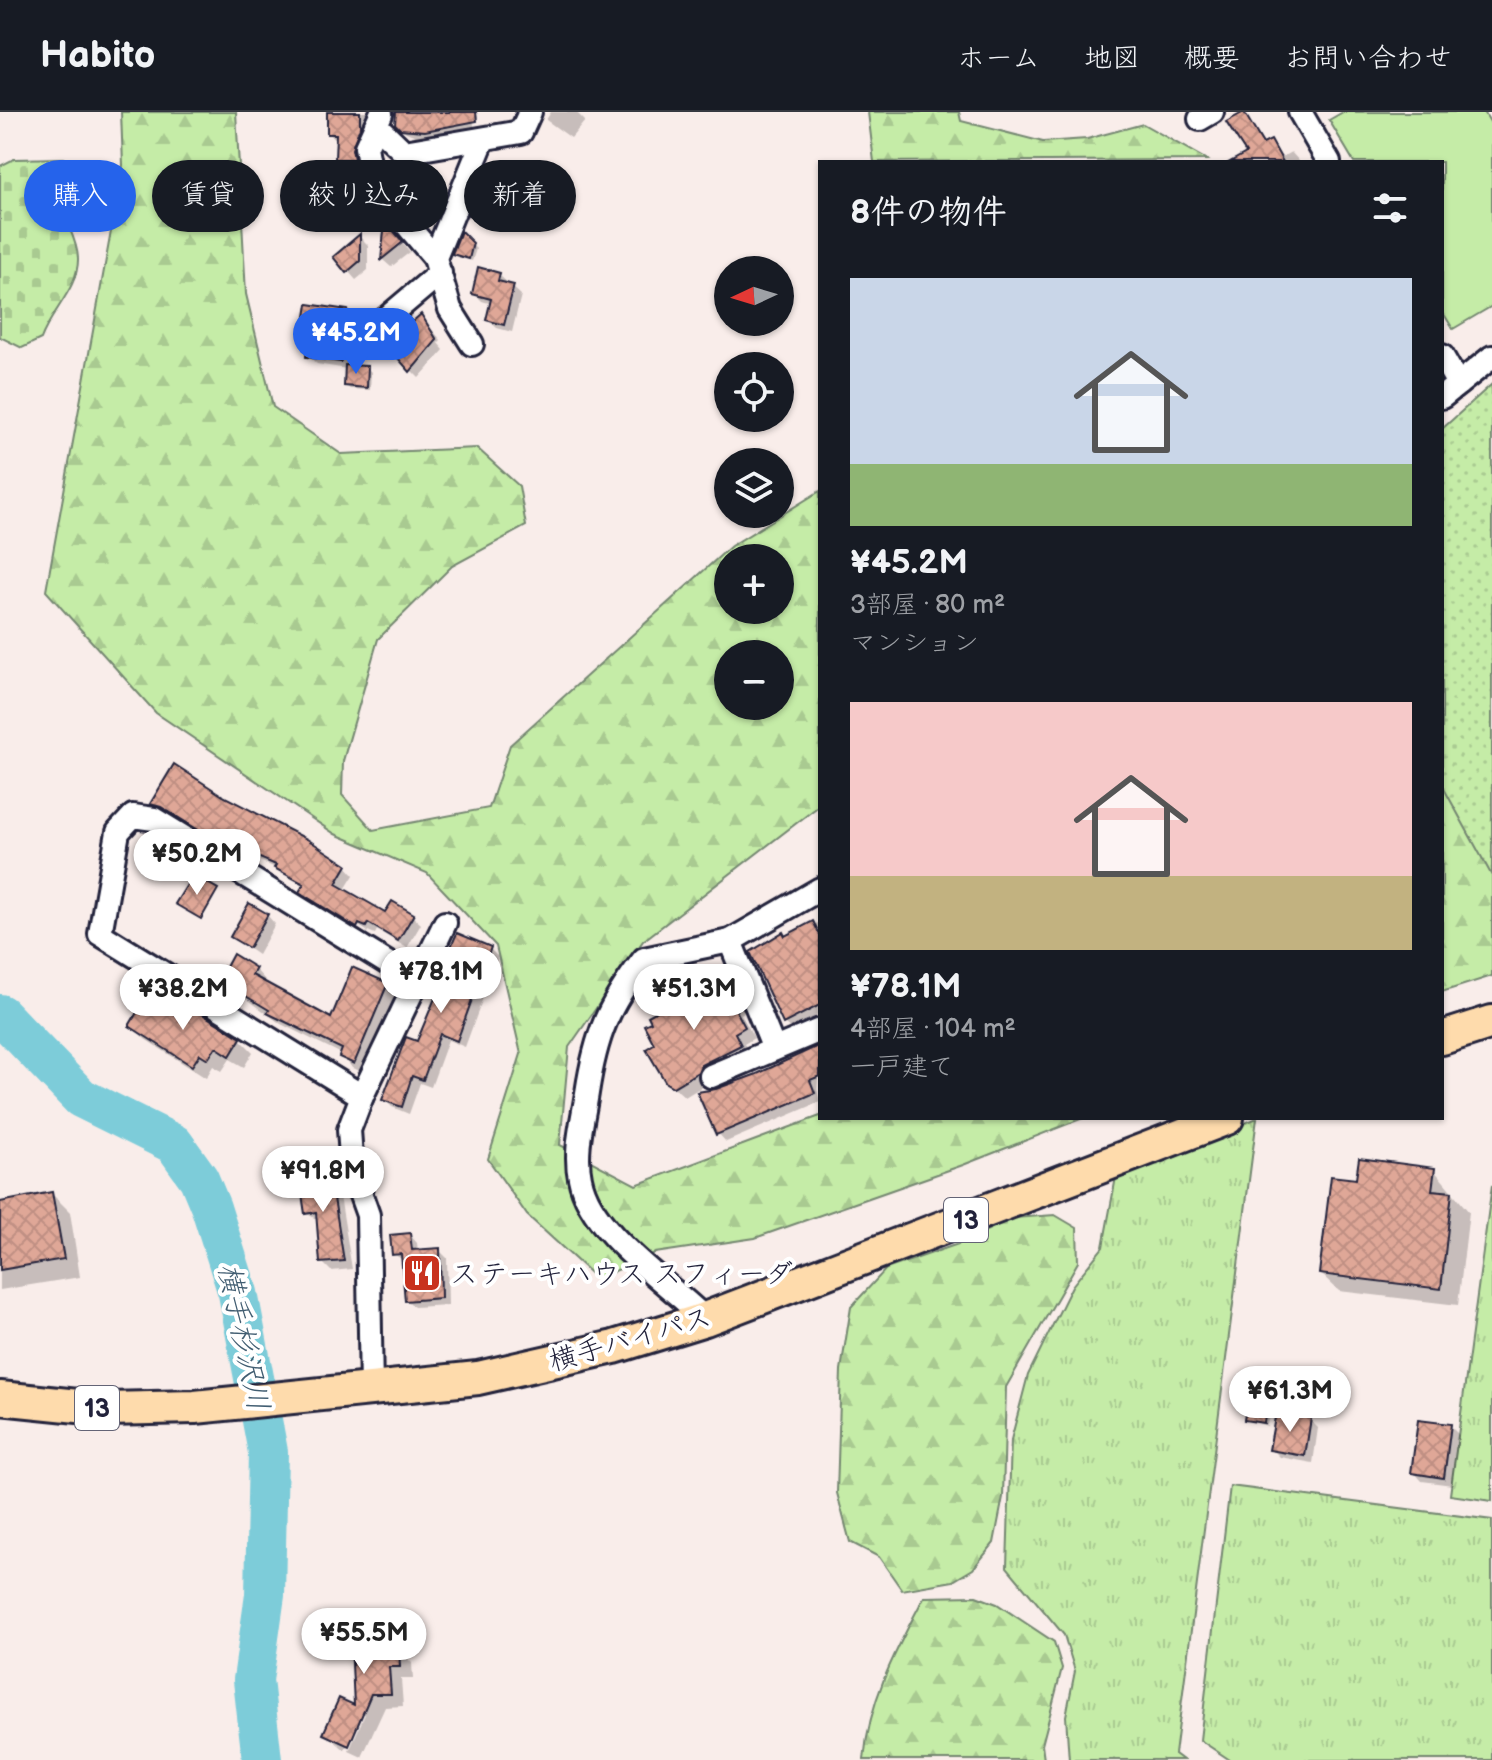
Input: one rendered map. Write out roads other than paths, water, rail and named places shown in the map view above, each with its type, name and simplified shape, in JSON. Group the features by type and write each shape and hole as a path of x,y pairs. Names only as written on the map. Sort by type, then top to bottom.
{"highway":[{"path":"1444,1037 1492,1022"},
{"name":"横手バイパス","path":"0,1398 107,1409 195,1407 302,1399 478,1378 614,1347 705,1319 1222,1120"}],"street":[{"path":"472,344 450,309 437,266 373,185 366,147 379,119 404,152 521,132 530,112"},
{"path":"1300,112 1328,160"},
{"path":"376,327 437,266 483,140"},
{"path":"1444,364 1450,390 1492,357"},
{"path":"362,1096 100,934 118,832 133,816 154,819 415,980"},
{"path":"705,1319 639,1263 594,1209 580,1179 579,1138 593,1051 613,1000 644,959 730,941 818,890"},
{"path":"371,1391 368,1215 352,1170 349,1130 415,980 445,923"},
{"path":"730,941 774,1049"},
{"path":"711,1076 818,1031"}],"waterway":[{"name":"横手杉沢川","path":"0,1014 81,1098 174,1144 199,1179 211,1208 238,1293 268,1452 265,1595 253,1680 262,1760"}],"place":[{"name":"ステーキハウス スフィーダ","path":"422,1273"}]}
